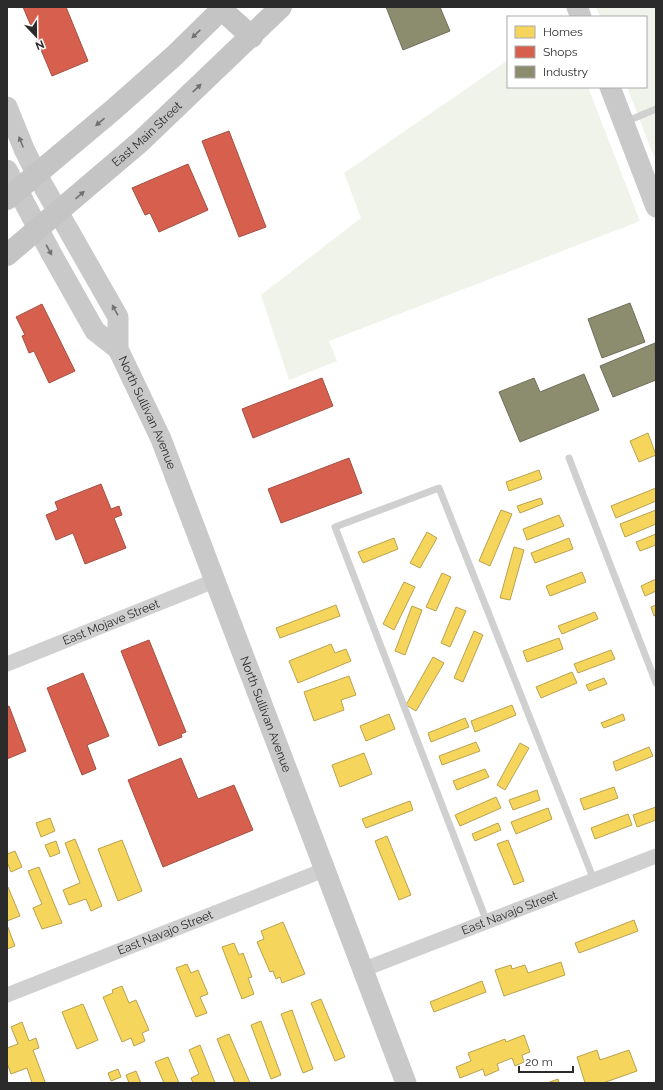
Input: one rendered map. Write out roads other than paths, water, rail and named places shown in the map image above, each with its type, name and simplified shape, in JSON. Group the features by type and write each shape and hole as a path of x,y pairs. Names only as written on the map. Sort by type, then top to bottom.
{"main road":[{"name":"East Main Street","path":"7,255 59,213 140,142 282,7"},
{"path":"12,195 168,61 221,8 252,36"},
{"path":"610,88 656,207"},
{"name":"North Sullivan Avenue","path":"7,107 24,150 37,175 118,317 118,348 160,439 406,1083"},
{"name":"North Sullivan Avenue","path":"7,170 12,195 38,230 95,331 118,348"}],"street":[{"name":"East Mojave Street","path":"7,664 214,581"},
{"name":"East Navajo Street","path":"362,970 656,856"},
{"name":"East Navajo Street","path":"7,995 324,870"}],"lane":[{"path":"624,122 656,109"},
{"path":"569,458 656,683"},
{"path":"487,922 335,527 438,488 594,880"}]}
